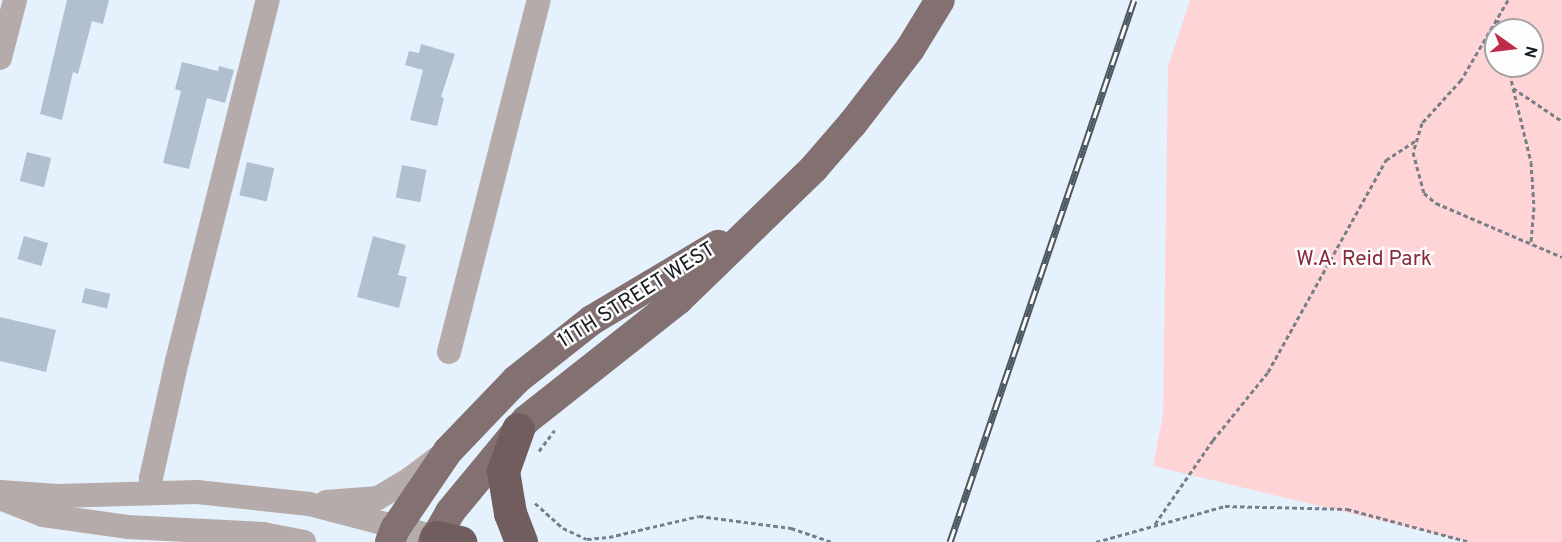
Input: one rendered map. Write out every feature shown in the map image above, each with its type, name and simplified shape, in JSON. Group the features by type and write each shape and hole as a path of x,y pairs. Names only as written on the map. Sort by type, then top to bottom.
{"highway":[{"path":"518,429 503,471 525,512"}],"main road":[{"name":"11TH STREET WEST","path":"443,540 450,512 526,420 678,300 754,223 814,168 853,123 910,49 940,0"},
{"name":"11TH STREET WEST","path":"392,535 448,451 516,380 592,320 754,223"}],"street":[{"path":"0,58 15,0"},
{"path":"152,493 151,478 177,361 268,0"},
{"path":"449,352 539,0"},
{"path":"0,492 58,496 197,492 309,504 378,498 448,451"},
{"path":"0,498 43,515 127,527 304,542"},
{"path":"309,504 392,535 443,540"}],"path":[{"path":"1497,18 1508,0"},
{"path":"1484,40 1461,80 1422,123 1413,152 1424,193 1436,203 1562,257"},
{"path":"1511,78 1532,162 1534,207 1531,245"},
{"path":"1513,88 1562,121"},
{"path":"1155,524 1214,440 1268,372 1386,160 1417,140"},
{"path":"536,456 556,428"},
{"path":"1096,542 1225,506 1306,506 1347,509 1470,542"},
{"path":"525,512 587,539"},
{"path":"579,542 699,516 773,524 832,542"}],"green space":[{"name":"W.A. Reid Park","path":"1190,0 1562,0 1562,542 1469,542 1153,466 1163,415 1168,67"}],"building":[{"path":"67,0 109,0 103,24 92,21 78,74 73,72 62,120 40,114"},
{"path":"421,44 455,54 441,97 444,98 437,126 410,120 423,70 405,65 409,51 419,53"},
{"path":"182,62 218,71 219,66 234,70 225,103 207,98 189,169 163,163 181,91 175,89"},
{"path":"27,152 51,158 44,187 20,181"},
{"path":"247,162 274,168 267,201 239,195"},
{"path":"402,165 427,170 420,202 396,197"},
{"path":"24,236 48,243 41,266 17,259"},
{"path":"373,236 406,245 398,275 407,277 399,308 357,297"},
{"path":"85,288 110,294 107,308 82,303"},
{"path":"0,317 56,330 46,372 0,361"}],"railway":[{"path":"950,542 1134,0"}]}
